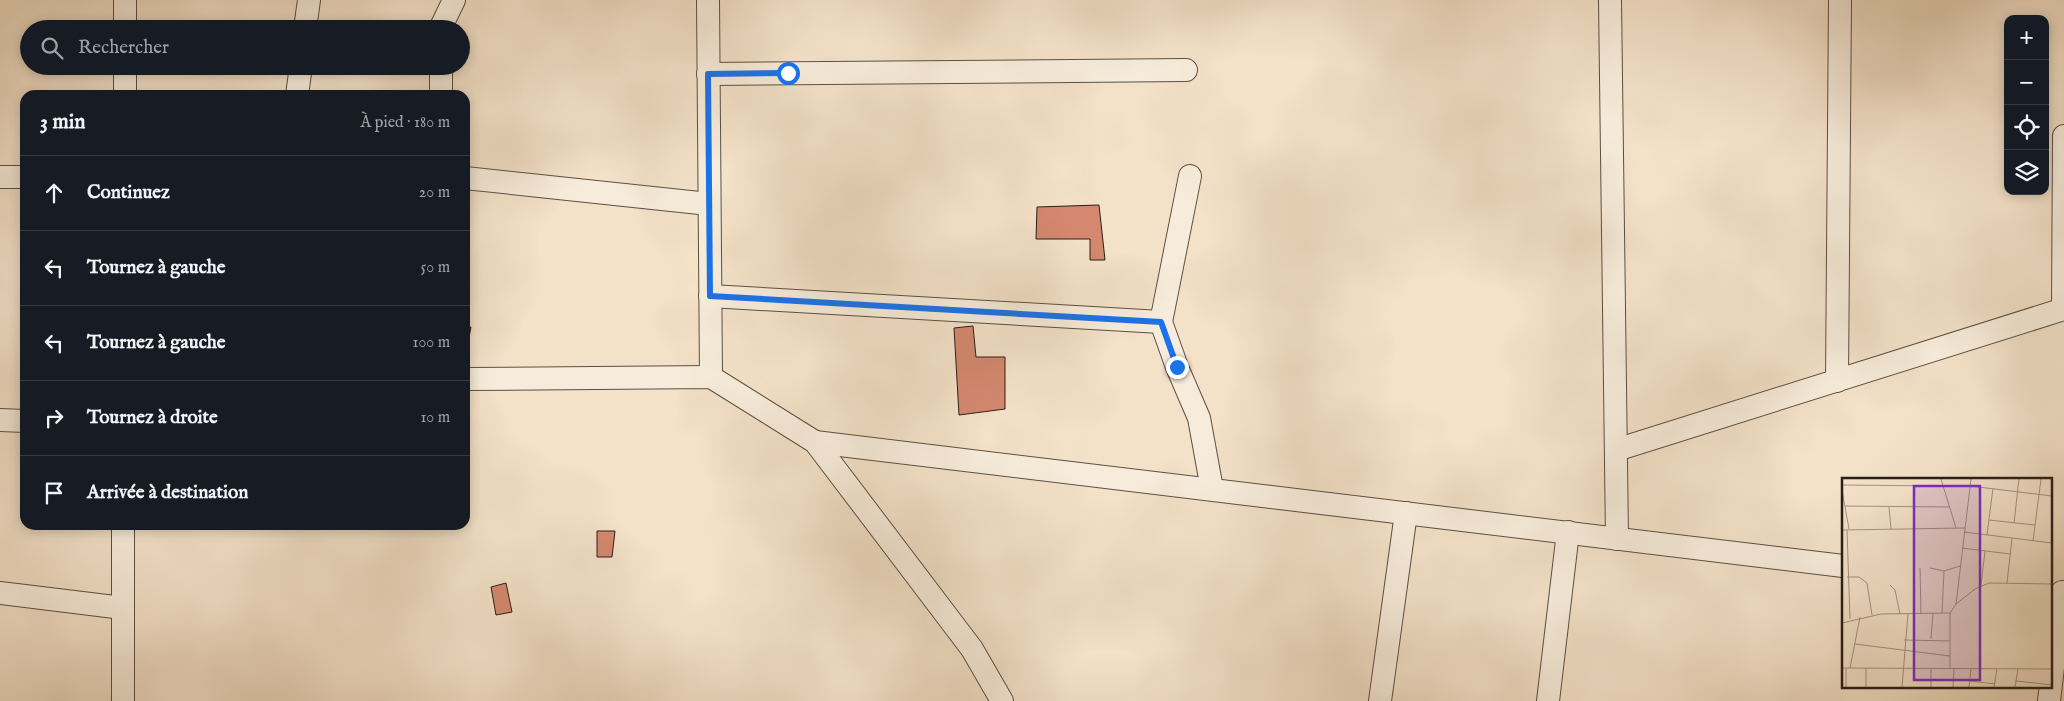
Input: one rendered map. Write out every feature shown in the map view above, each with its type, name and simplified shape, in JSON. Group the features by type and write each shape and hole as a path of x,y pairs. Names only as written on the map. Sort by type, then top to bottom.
{"street":[{"path":"125,0 125,20"},
{"path":"306,20 309,0"},
{"path":"436,0 440,20"},
{"path":"445,20 454,0"},
{"path":"708,0 711,377"},
{"path":"1610,0 1617,539"},
{"path":"1837,381 1840,0"},
{"path":"708,74 1186,70"},
{"path":"125,75 125,90"},
{"path":"298,90 300,75"},
{"path":"441,75 441,90"},
{"path":"1616,450 2064,309 2064,136"},
{"path":"1190,176 1161,322 1199,418 1212,489"},
{"path":"0,177 20,177"},
{"path":"470,179 709,204"},
{"path":"710,296 1161,322"},
{"path":"470,379 711,377 815,442 972,648 1002,701"},
{"path":"0,420 20,421"},
{"path":"815,442 1842,566"},
{"path":"1380,701 1406,513"},
{"path":"123,530 123,701"},
{"path":"1548,701 1568,532"},
{"path":"2052,668 2059,592"},
{"path":"0,593 123,608"},
{"path":"2049,701 2050,688"}],"building":[{"path":"1099,205 1105,260 1090,260 1090,239 1036,239 1037,207"},
{"path":"973,326 976,357 1005,357 1005,409 959,415 954,328"},
{"path":"597,531 615,531 612,557 597,557"},
{"path":"506,583 512,612 496,615 491,587"}],"route":[{"path":"788,73 708,74 710,296 1161,322 1177,367"}]}
